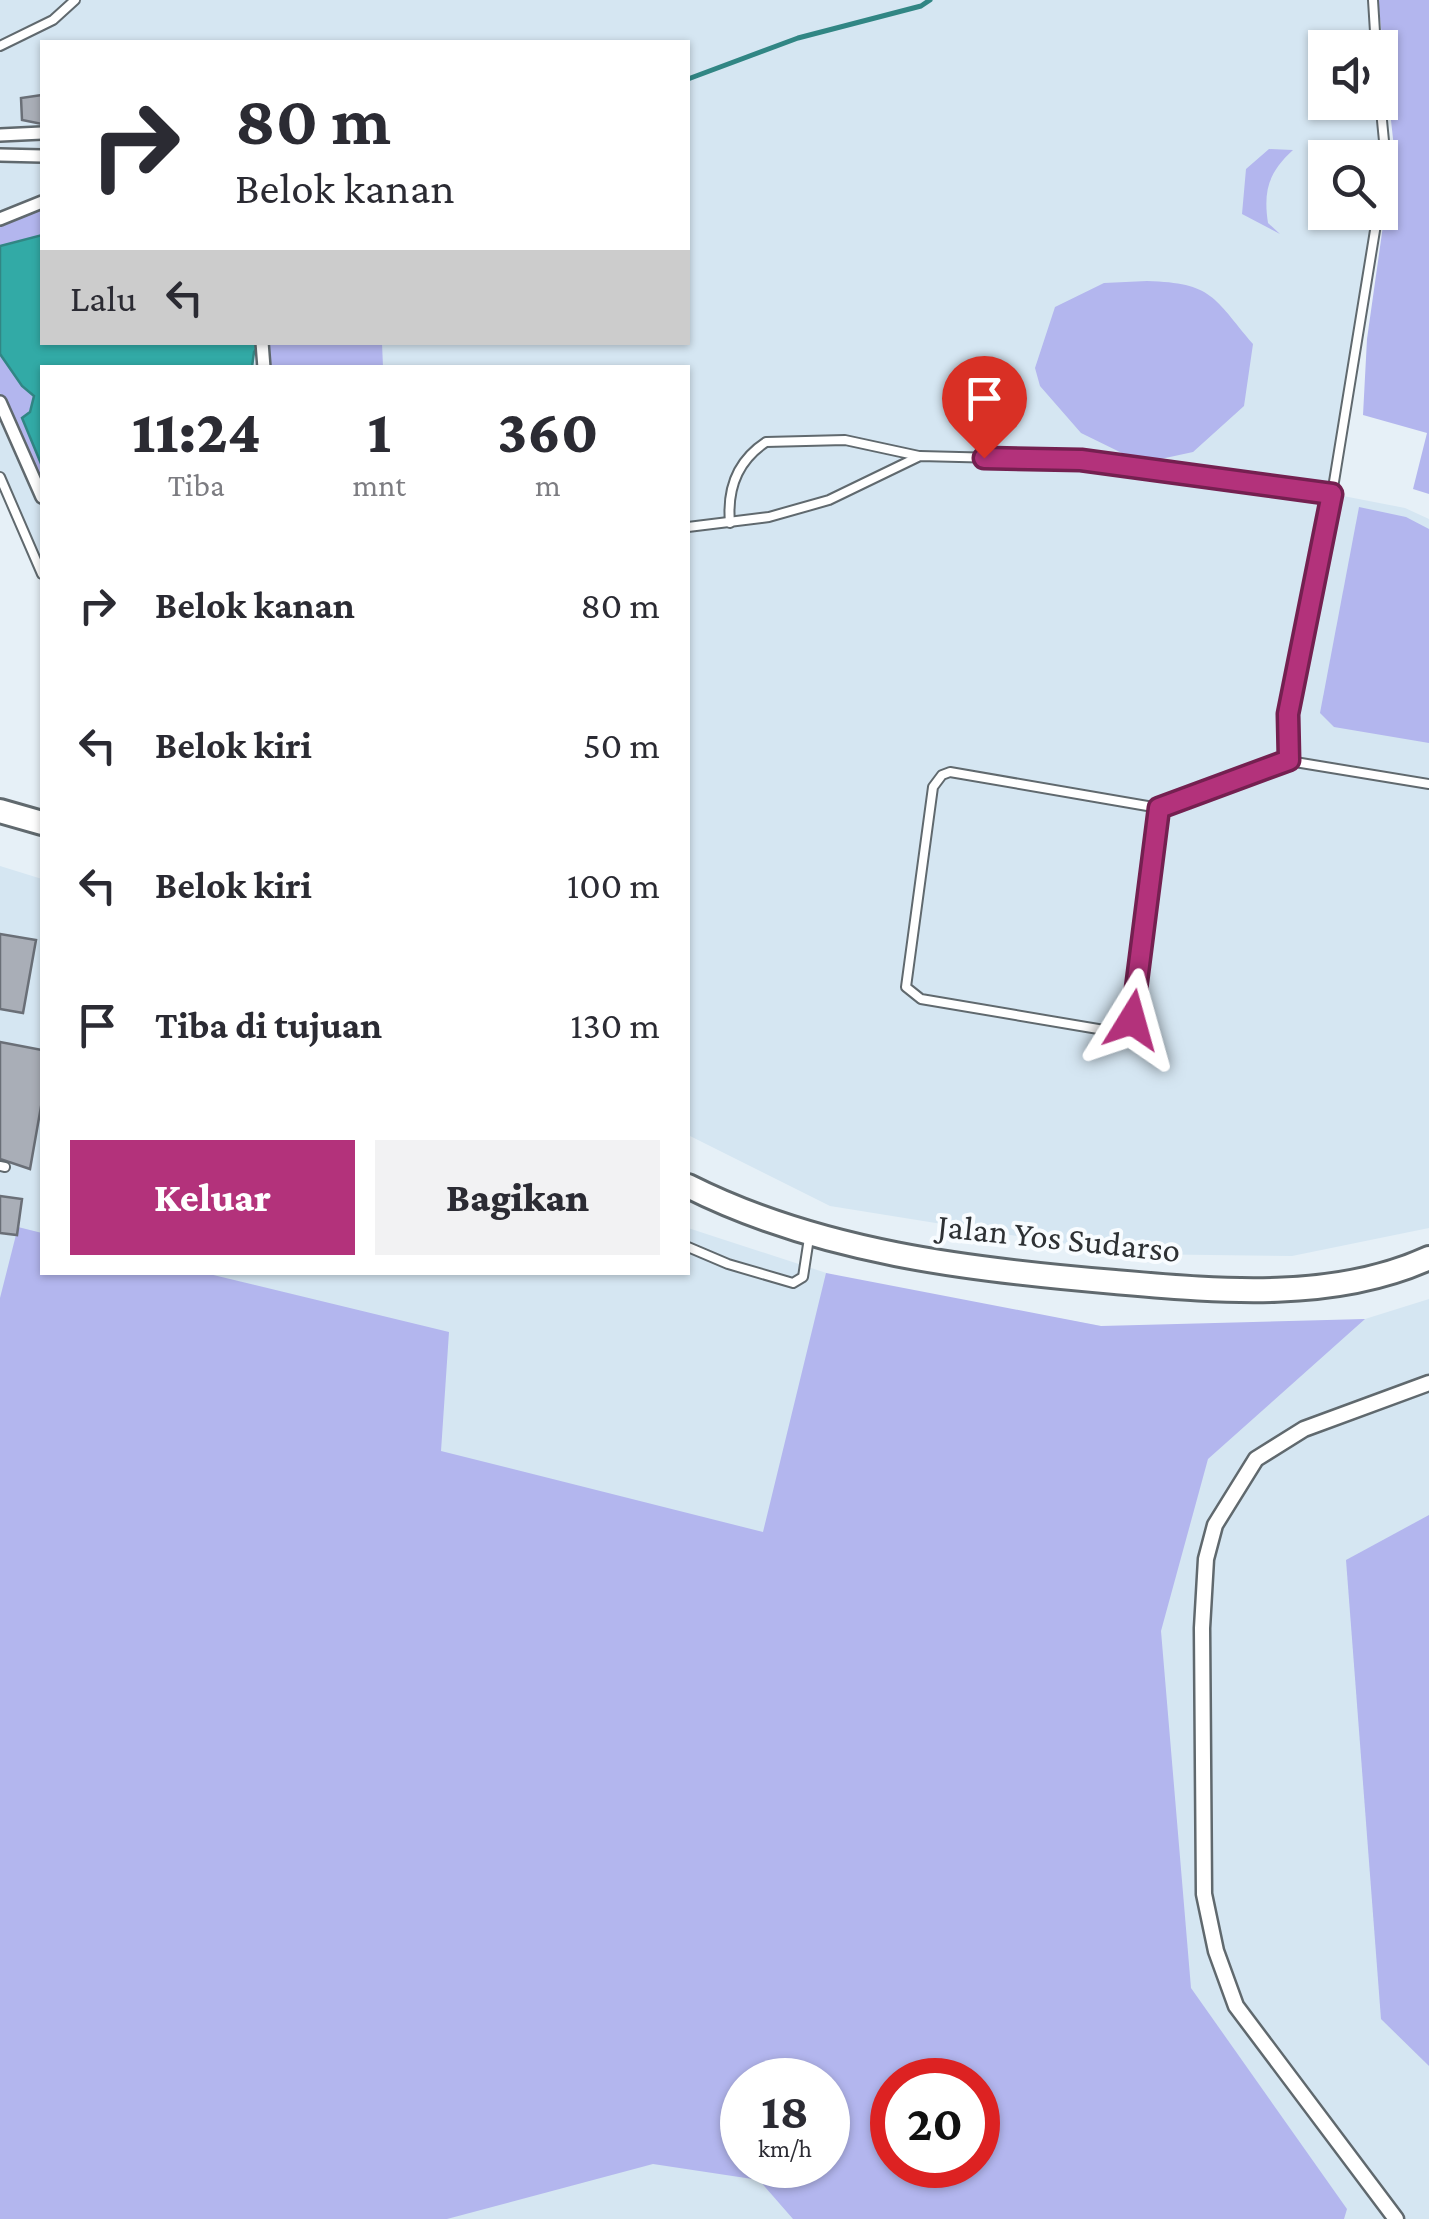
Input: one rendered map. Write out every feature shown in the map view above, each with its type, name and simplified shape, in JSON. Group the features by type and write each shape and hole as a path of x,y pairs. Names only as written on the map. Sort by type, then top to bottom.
{"main road":[{"path":"0,810 40,822"},
{"name":"Jalan Yos Sudarso","path":"690,1187 809,1234 992,1270 1200,1289 1298,1288 1359,1282 1393,1274 1429,1258"}],"street":[{"path":"0,136 40,133"},
{"path":"0,154 40,156"},
{"path":"0,219 40,203"},
{"path":"0,402 40,492"},
{"path":"1394,2218 1236,2006 1216,1951 1204,1894 1202,1628 1206,1558 1214,1525 1256,1459 1304,1429 1429,1383"}],"lane":[{"path":"0,46 53,20 75,0"},
{"path":"1373,0 1375,30"},
{"path":"1289,760 1288,714 1332,494 1375,230"},
{"path":"730,524 727,496 739,470 766,442 846,440 920,456 1081,460 1332,494"},
{"path":"690,527 730,524 829,500 920,456"},
{"path":"0,477 40,569"},
{"path":"1159,808 1145,934 1132,1020 1126,1029 1116,1032 921,999 906,987 933,787 942,775 950,772 1159,808 1289,760 1429,784"},
{"path":"690,1248 793,1284 803,1277 809,1234"}],"shaded area":[{"path":"0,0 1373,0 1375,30 1308,30 1308,120 1382,120 1384,140 1308,140 1308,230 1375,230 1333,494 1405,508 1429,519 1429,1228 1292,1256 1129,1254 830,1206 690,1136 690,365 40,365 40,567 0,477"},
{"path":"1378,0 1429,0 1429,494 1413,489 1427,433 1363,415 1367,339 1382,230 1398,230 1398,140 1393,140 1391,120 1398,120 1398,30 1381,30"},
{"path":"1269,149 1293,150 1278,166 1267,191 1268,223 1280,234 1242,214 1246,169"},
{"path":"40,208 40,236 0,246 0,222"},
{"path":"40,236 40,345 259,345 252,365 40,365 40,461 22,418 30,412 34,396 22,386 0,354 0,246"},
{"path":"1147,281 1199,289 1219,304 1253,344 1244,406 1193,452 1156,460 1128,456 1081,433 1040,386 1035,368 1055,307 1104,283"},
{"path":"267,345 382,345 383,365 268,365"},
{"path":"0,354 22,386 35,396 27,416 40,459 40,484 0,393"},
{"path":"1359,507 1406,517 1429,529 1429,743 1334,727 1320,713"},
{"path":"0,866 40,878 40,1275 690,1275 690,1229 848,1280 1101,1326 1186,1331 1365,1319 1429,1299 1429,2219 0,2219"},
{"path":"18,1227 40,1232 40,1275 213,1275 449,1332 441,1451 763,1532 826,1273 1101,1326 1365,1319 1208,1459 1161,1631 1191,1988 1347,2209 1344,2219 793,2219 766,2188 850,2188 850,2058 720,2058 720,2174 653,2164 447,2219 0,2219 0,1298"},
{"path":"1429,1515 1429,2066 1381,2019 1346,1560"}],"building":[{"path":"40,95 40,124 22,120 21,98"},
{"path":"0,934 36,940 23,1013 0,1009"},
{"path":"0,1042 40,1050 40,1112 30,1169 0,1159"},
{"path":"0,1196 22,1199 17,1235 0,1233"}],"waterway":[{"path":"690,78 798,38 921,6 930,0"}],"route":[{"path":"984,458 1081,460 1332,494 1288,714 1289,760 1218,790 1159,808 1132,1020"}]}
